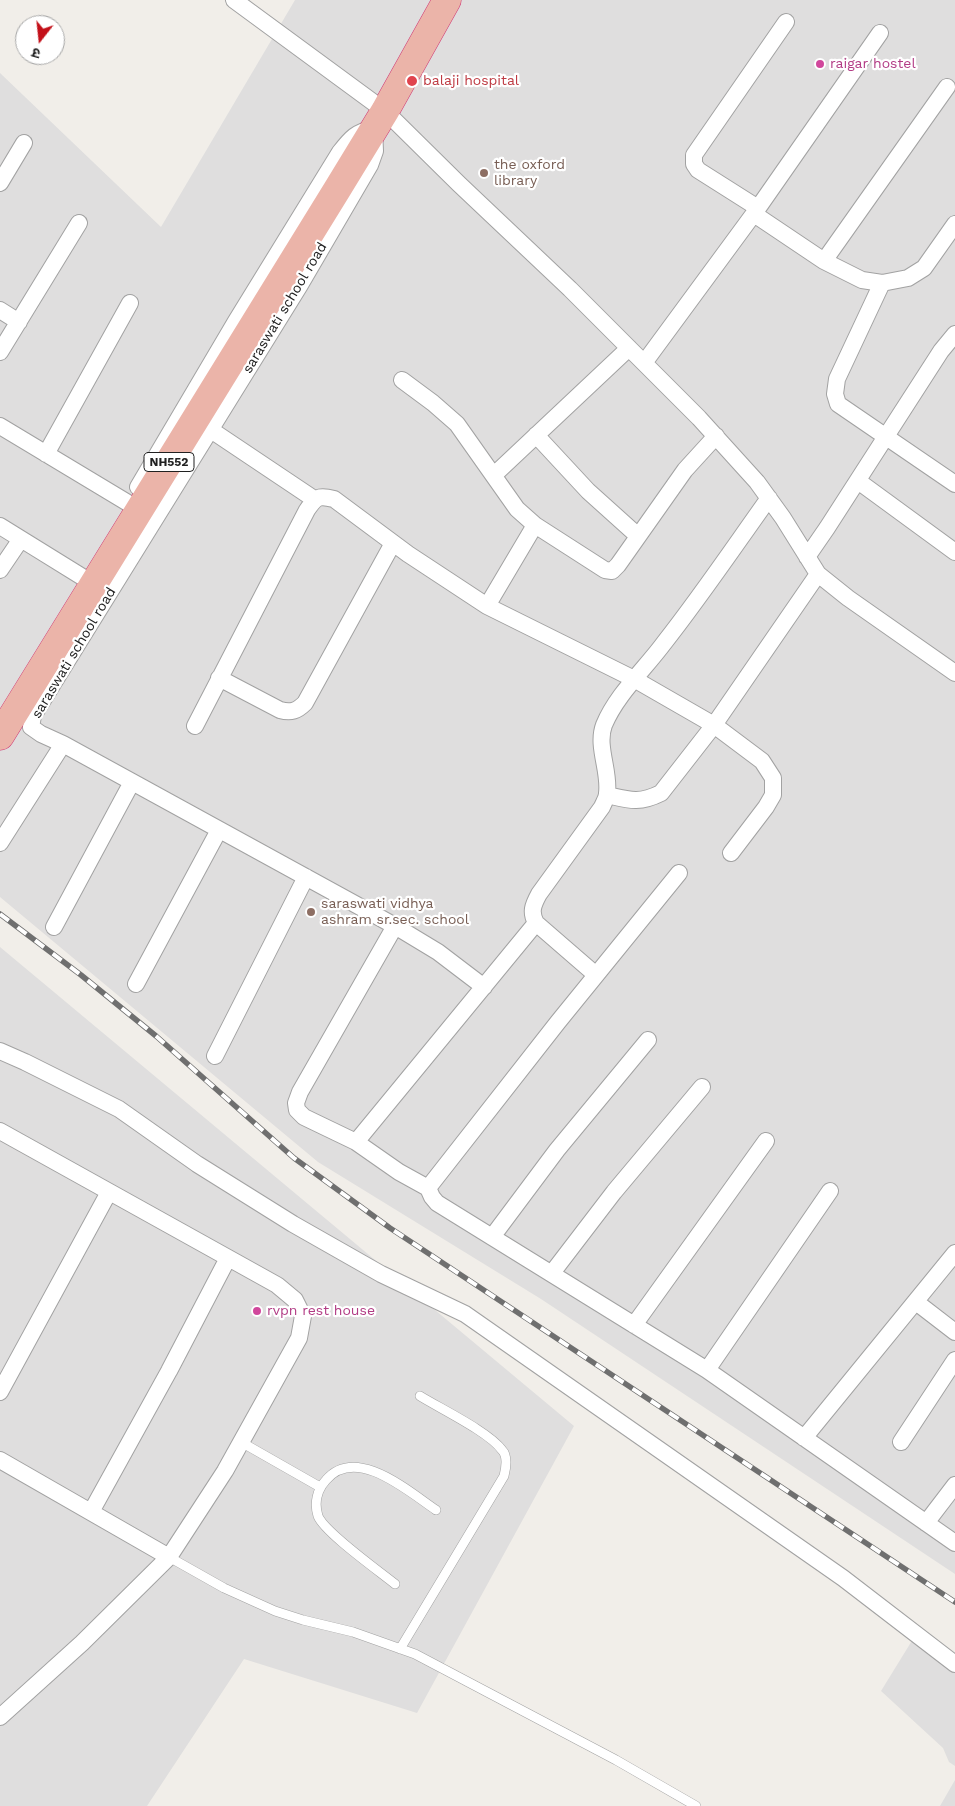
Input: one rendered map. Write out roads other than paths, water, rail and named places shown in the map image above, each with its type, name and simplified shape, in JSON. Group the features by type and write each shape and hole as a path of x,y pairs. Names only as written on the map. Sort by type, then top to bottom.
{"highway":[{"name":"NH552","path":"0,736 338,188 447,0"}],"street":[{"path":"234,0 379,119 629,348 716,436 756,482 783,518 818,574 848,598 955,673"},
{"path":"786,22 694,155 694,164 698,170 824,261 862,280 882,283 908,278 924,268 955,224"},
{"path":"644,363 756,211 880,33"},
{"path":"824,261 947,87"},
{"path":"0,718 236,321 340,152 352,138 379,119"},
{"name":"saraswati school road","path":"379,119 375,151 370,164 300,285 33,716 31,727 395,926 438,952 484,987"},
{"path":"0,183 24,143"},
{"path":"0,352 79,223"},
{"path":"882,283 838,379 835,394 838,404 955,484"},
{"path":"46,454 130,303"},
{"path":"0,310 19,322"},
{"path":"807,556 941,352 955,334"},
{"path":"494,475 629,348"},
{"path":"402,380 433,402 457,424 517,508 535,524 605,570 612,571 685,470 716,436"},
{"path":"0,426 128,503"},
{"path":"211,430 314,500"},
{"path":"536,435 588,491 638,536"},
{"path":"858,481 955,552"},
{"path":"195,726 307,510 314,500 323,496 334,499 393,543 487,606 634,679 714,725 762,761 773,778 773,795 731,853"},
{"path":"596,975 536,923 532,916 533,906 539,894 602,807 607,795 608,782 602,748 603,728 611,711 634,679 664,644 769,498"},
{"path":"487,606 535,524"},
{"path":"0,526 84,578"},
{"path":"0,570 21,539"},
{"path":"219,678 280,710 290,713 299,709 393,543"},
{"path":"607,795 636,801 649,800 660,793 714,725 818,574"},
{"path":"0,843 63,744"},
{"path":"54,927 132,782"},
{"path":"136,984 219,830"},
{"path":"428,1188 679,873"},
{"path":"215,1056 306,877"},
{"path":"356,1142 536,923"},
{"path":"395,926 300,1092 296,1103 297,1110 304,1117 356,1142 398,1172 428,1188 436,1203 708,1370 955,1543"},
{"path":"492,1237 557,1150 648,1040"},
{"path":"0,1051 119,1109 197,1164 293,1224 380,1274 465,1314 843,1578 955,1664"},
{"path":"552,1274 614,1192 702,1087"},
{"path":"0,1131 277,1285 295,1300 303,1316 299,1338 225,1471 169,1557 82,1643 0,1717"},
{"path":"634,1325 766,1141"},
{"path":"708,1370 830,1191"},
{"path":"0,1392 110,1192"},
{"path":"804,1438 955,1253"},
{"path":"91,1512 228,1258"},
{"path":"916,1302 955,1332"},
{"path":"901,1442 955,1360"},
{"path":"0,1460 169,1557"},
{"path":"926,1523 955,1485"}],"lane":[{"path":"400,1649 504,1476 506,1466 503,1451 487,1436 420,1396"},
{"path":"241,1442 320,1487"},
{"path":"395,1584 333,1534 318,1517 316,1500 320,1487 330,1475 346,1467 366,1468 394,1481 436,1510"},
{"path":"169,1557 224,1588 275,1611 353,1632 415,1654 616,1760 696,1806"}],"railway":[{"path":"0,914 81,975 156,1036 294,1158 390,1228 955,1602"}],"place":[{"name":"raigar hostel","path":"820,64"},
{"name":"balaji hospital","path":"412,81"},
{"name":"the oxford library","path":"484,173"},
{"name":"saraswati vidhya ashram sr.sec. school","path":"311,912"},
{"name":"rvpn rest house","path":"257,1311"}]}
